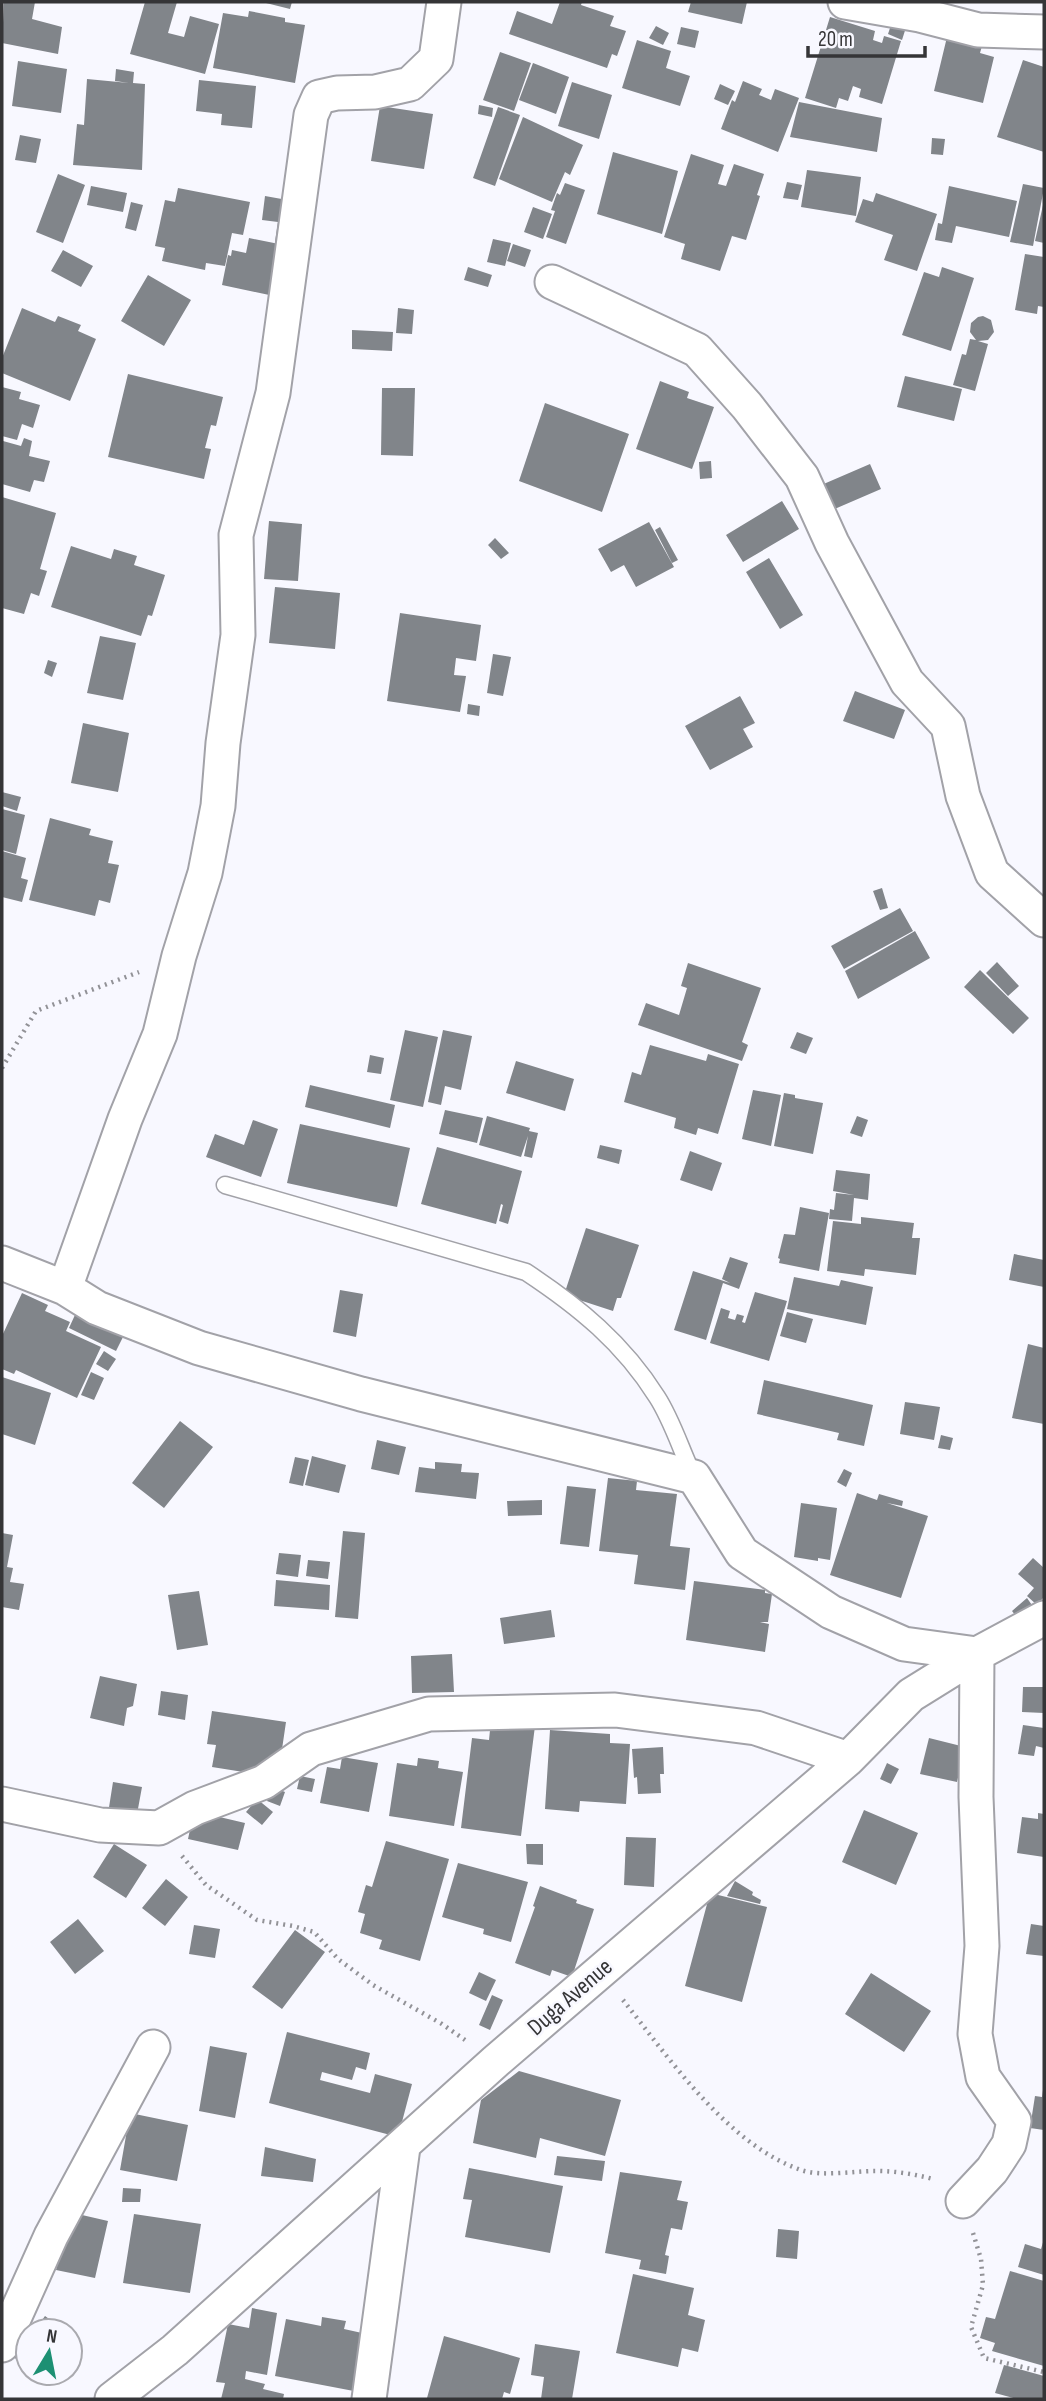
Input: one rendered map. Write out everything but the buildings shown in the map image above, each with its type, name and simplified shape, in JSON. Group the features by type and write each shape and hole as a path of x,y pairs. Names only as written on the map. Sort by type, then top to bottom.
{"street":[{"path":"65,1289 125,1119 160,1034 178,956 205,873 218,806 223,743 238,635 236,535 272,393 311,115 319,97 337,93 374,92 410,84 436,59 444,2"},
{"path":"845,2 920,15 978,30 1044,32"},
{"path":"552,282 697,350 747,406 802,477 832,543 907,682 948,726 964,796 992,873 1044,920"},
{"path":"2,1263 65,1289 97,1308 199,1348 361,1394 694,1477 742,1553 831,1612 904,1644 977,1654 976,1797 982,1946 975,2034 983,2077 1014,2121 1009,2144 992,2170 963,2201"},
{"name":"Duga Avenue","path":"113,2399 175,2350 496,2061 848,1759 911,1695 977,1654 1044,1618"},
{"path":"2,1804 100,1825 159,1828 195,1808 264,1783 311,1749 429,1714 615,1710 756,1728 848,1759"},
{"path":"2,2346 51,2236 153,2047"},
{"path":"369,2399 403,2147"}],"lane":[{"path":"225,1185 526,1272 562,1296 614,1340 658,1398 694,1477"}],"path":[{"path":"2,1068 36,1011 178,956"},
{"path":"159,1828 206,1885 257,1920 314,1932 338,1959 373,1985 442,2024 496,2061"},
{"path":"600,1972 719,2116 758,2147 803,2171 904,2172 942,2182 963,2201 981,2259 983,2284 971,2327 984,2358 1044,2372"}]}
